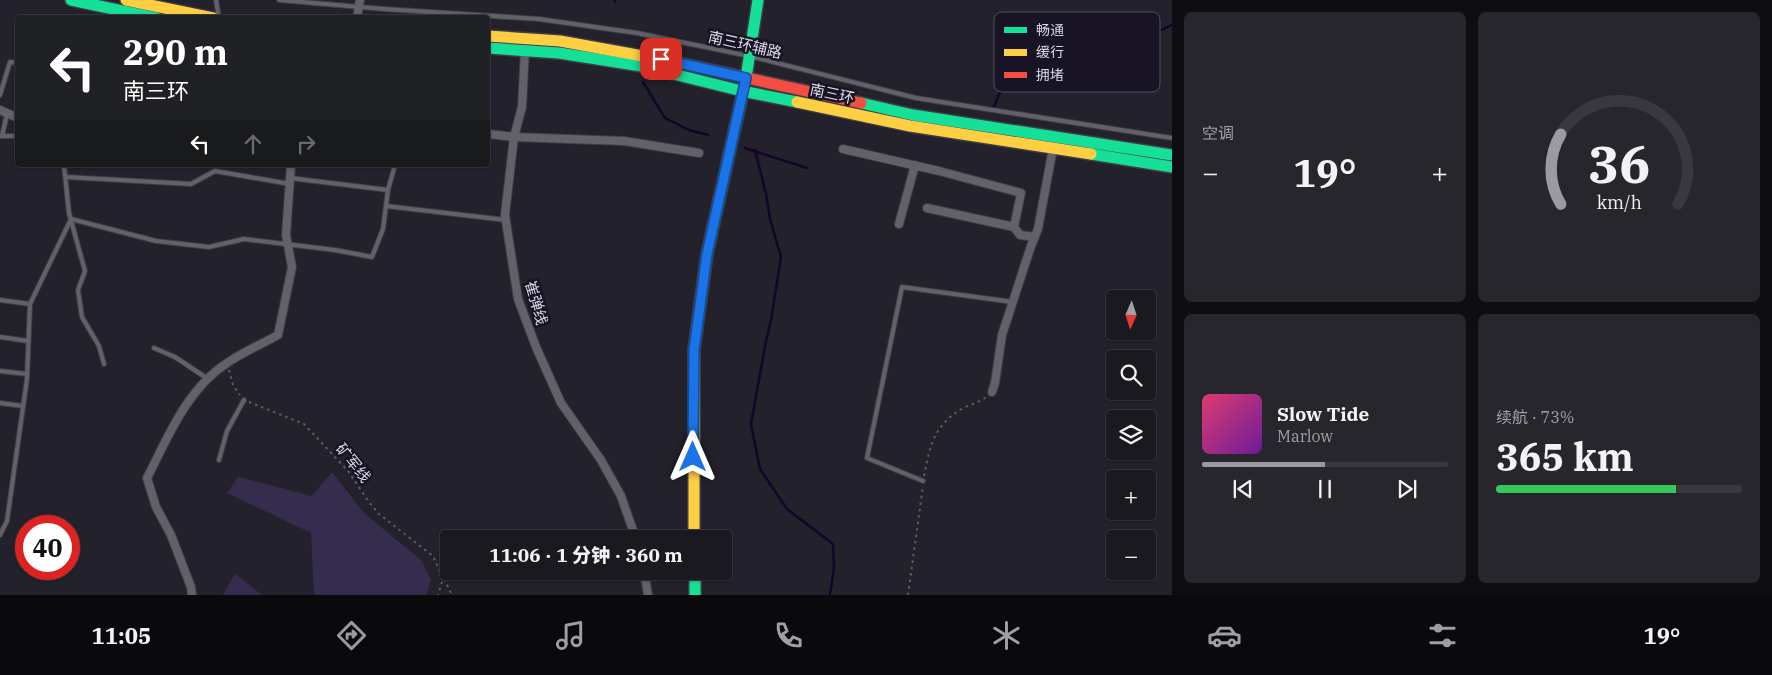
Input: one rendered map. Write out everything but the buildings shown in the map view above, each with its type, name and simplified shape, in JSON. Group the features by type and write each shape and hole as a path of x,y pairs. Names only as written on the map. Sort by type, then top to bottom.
{"main road":[{"path":"71,0 102,9 138,15"},
{"path":"126,0 198,15"},
{"path":"694,530 694,350 707,254 746,78 758,0"},
{"name":"南三环","path":"490,36 560,42 644,55 913,115 1172,155"},
{"name":"南三环","path":"490,48 559,53 642,66 742,91 910,126 1172,167"},
{"path":"695,580 695,595"}],"street":[{"name":"崔弹线","path":"525,50 522,107 514,137 505,215 518,299 536,347 561,403 601,460 621,496 633,530"},
{"path":"490,134 514,137 624,141 699,153"},
{"path":"843,148 1021,193 1014,227"},
{"path":"992,392 1002,335 1038,229 1054,148"},
{"path":"899,224 915,165"},
{"path":"192,595 191,587 171,535 156,508 147,478 182,412 202,384 227,363 278,335 292,267 286,235 291,167"},
{"path":"927,208 1014,227 1020,235 1035,238"},
{"path":"646,580 648,595"}],"lane":[{"path":"216,0 218,15"},
{"name":"南三环辅路","path":"279,0 360,4 539,19 637,33 749,56 916,98 1172,138"},
{"path":"0,95 10,62 15,63"},
{"path":"4,112 1,136 15,136"},
{"path":"64,167 71,219 85,271 78,290 82,316 99,346 104,364"},
{"path":"215,171 216,167"},
{"path":"71,219 156,241 209,247 244,239 335,250 372,257 383,229 388,190 394,167"},
{"path":"66,177 191,184 215,171 290,181 388,190"},
{"path":"386,206 506,220"},
{"path":"0,535 7,521 23,406 27,374 30,304 71,219"},
{"path":"924,480 867,458 902,287 1013,302"},
{"path":"0,300 30,304"},
{"path":"0,337 28,340"},
{"path":"154,348 175,357 208,379"},
{"path":"0,371 27,374"},
{"path":"220,460 227,431 244,400"},
{"path":"0,403 23,406"}],"path":[{"path":"227,363 234,385 244,400"},
{"path":"908,595 930,446 942,425 963,408 983,399 992,392"},
{"name":"矿军线","path":"244,400 304,424 348,471 379,514 433,556 440,571"},
{"path":"438,595 444,580"},
{"name":"矿军线","path":"444,580 452,595"}],"shaded area":[{"path":"332,472 364,513 422,561 431,580 426,595 314,595 311,533 227,493 238,477 312,496"},
{"path":"235,574 262,595 223,595"}],"waterway":[{"path":"1160,30 1172,25"},
{"path":"643,82 665,118 689,130 708,135"},
{"path":"994,107 1001,92"},
{"path":"745,148 807,168"},
{"path":"755,150 770,219 781,257 751,424 760,469 787,509 833,544 834,567 830,595"}],"traffic: fast":[{"path":"71,0 142,15"},
{"path":"719,200 746,78 758,0"},
{"path":"490,48 559,53 641,66 742,91 797,102"},
{"path":"861,103 913,115 1172,155"},
{"path":"1091,154 1172,167"},
{"path":"695,580 695,595"}],"traffic: slow":[{"path":"126,0 198,15"},
{"path":"490,36 560,41 665,60"},
{"path":"797,102 910,126 1091,154"},
{"path":"694,530 694,350 707,254 719,200"}],"traffic: jam":[{"path":"665,60 861,103"}],"route":[{"path":"661,59 746,78 707,254 694,350 693,457"}]}
